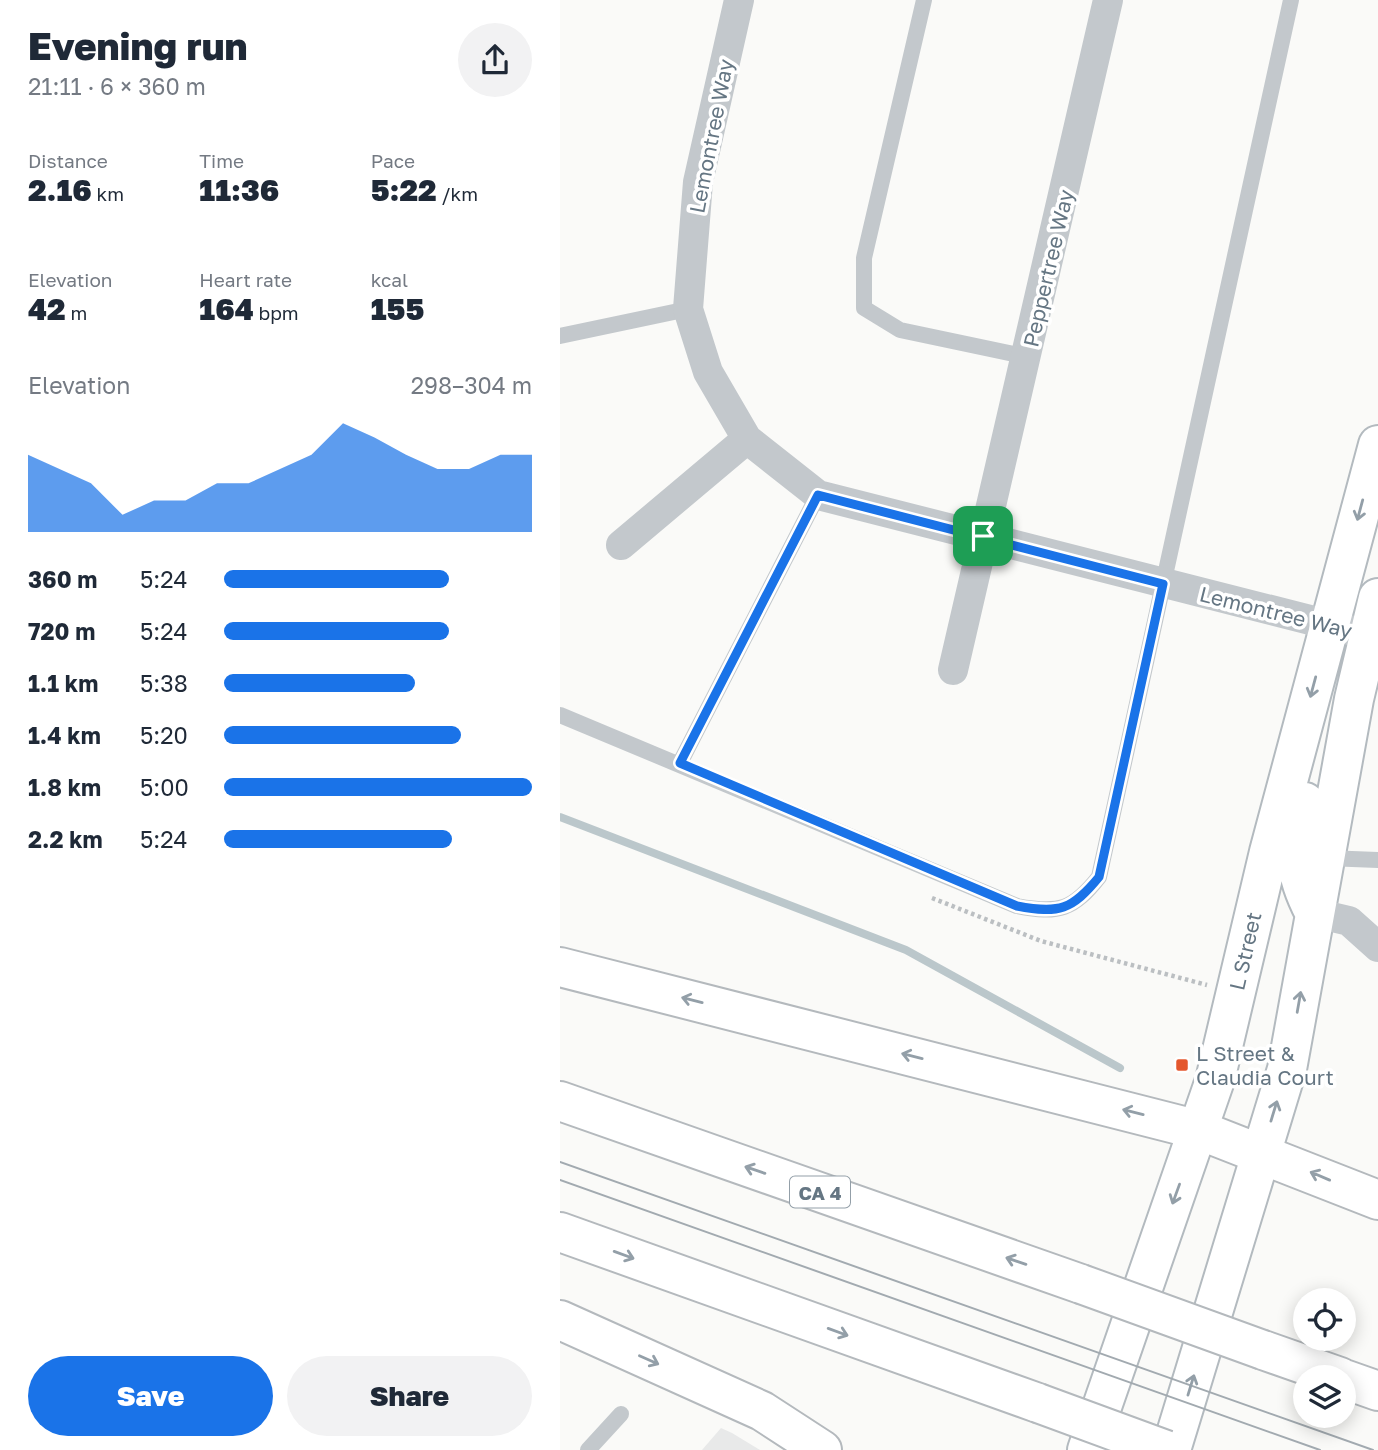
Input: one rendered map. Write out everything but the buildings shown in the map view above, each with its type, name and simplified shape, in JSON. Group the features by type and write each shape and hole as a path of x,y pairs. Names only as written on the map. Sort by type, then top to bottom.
{"main road":[{"name":"L Street","path":"1087,1450 1215,1080 1297,748 1378,445"},
{"path":"1171,1450 1287,1069 1325,858 1369,676 1369,635 1378,598"},
{"path":"1297,748 1306,792 1296,858 1299,883 1315,913"},
{"path":"560,967 1199,1130 1262,1152 1378,1200"},
{"name":"CA 4","path":"560,1101 1305,1365"},
{"path":"560,1232 1166,1450"},
{"path":"560,1321 762,1411 822,1450"},
{"name":"CA 4","path":"1356,1383 1378,1391"}],"street":[{"name":"Lemontree Way","path":"739,0 698,182 688,309 708,372 747,439 818,495 1369,635"},
{"name":"Peppertree Way","path":"953,670 1028,357 1108,0"},
{"path":"621,545 747,439"},
{"path":"1315,913 1349,921 1378,947"}],"lane":[{"path":"924,0 864,258 864,308 900,330 1028,357"},
{"path":"560,715 1017,906 1044,911 1068,908 1084,895 1099,877 1291,0"},
{"path":"560,336 688,309"},
{"path":"680,763 818,495"},
{"path":"1325,858 1378,860"},
{"path":"588,1450 621,1414"}],"path":[{"path":"932,898 1041,941 1235,993"}],"shaded area":[{"path":"721,1428 732,1433 760,1450 702,1450"}],"waterway":[{"path":"560,817 906,950 1120,1068"}],"tram line":[{"path":"560,1162 1373,1450"},
{"path":"560,1180 1320,1450"}],"place":[{"name":"L Street & Claudia Court","path":"1182,1065"}],"route":[{"path":"818,495 983,536 1163,584 1099,877 1084,895 1068,908 1044,911 1017,906 680,763 818,495"}]}
